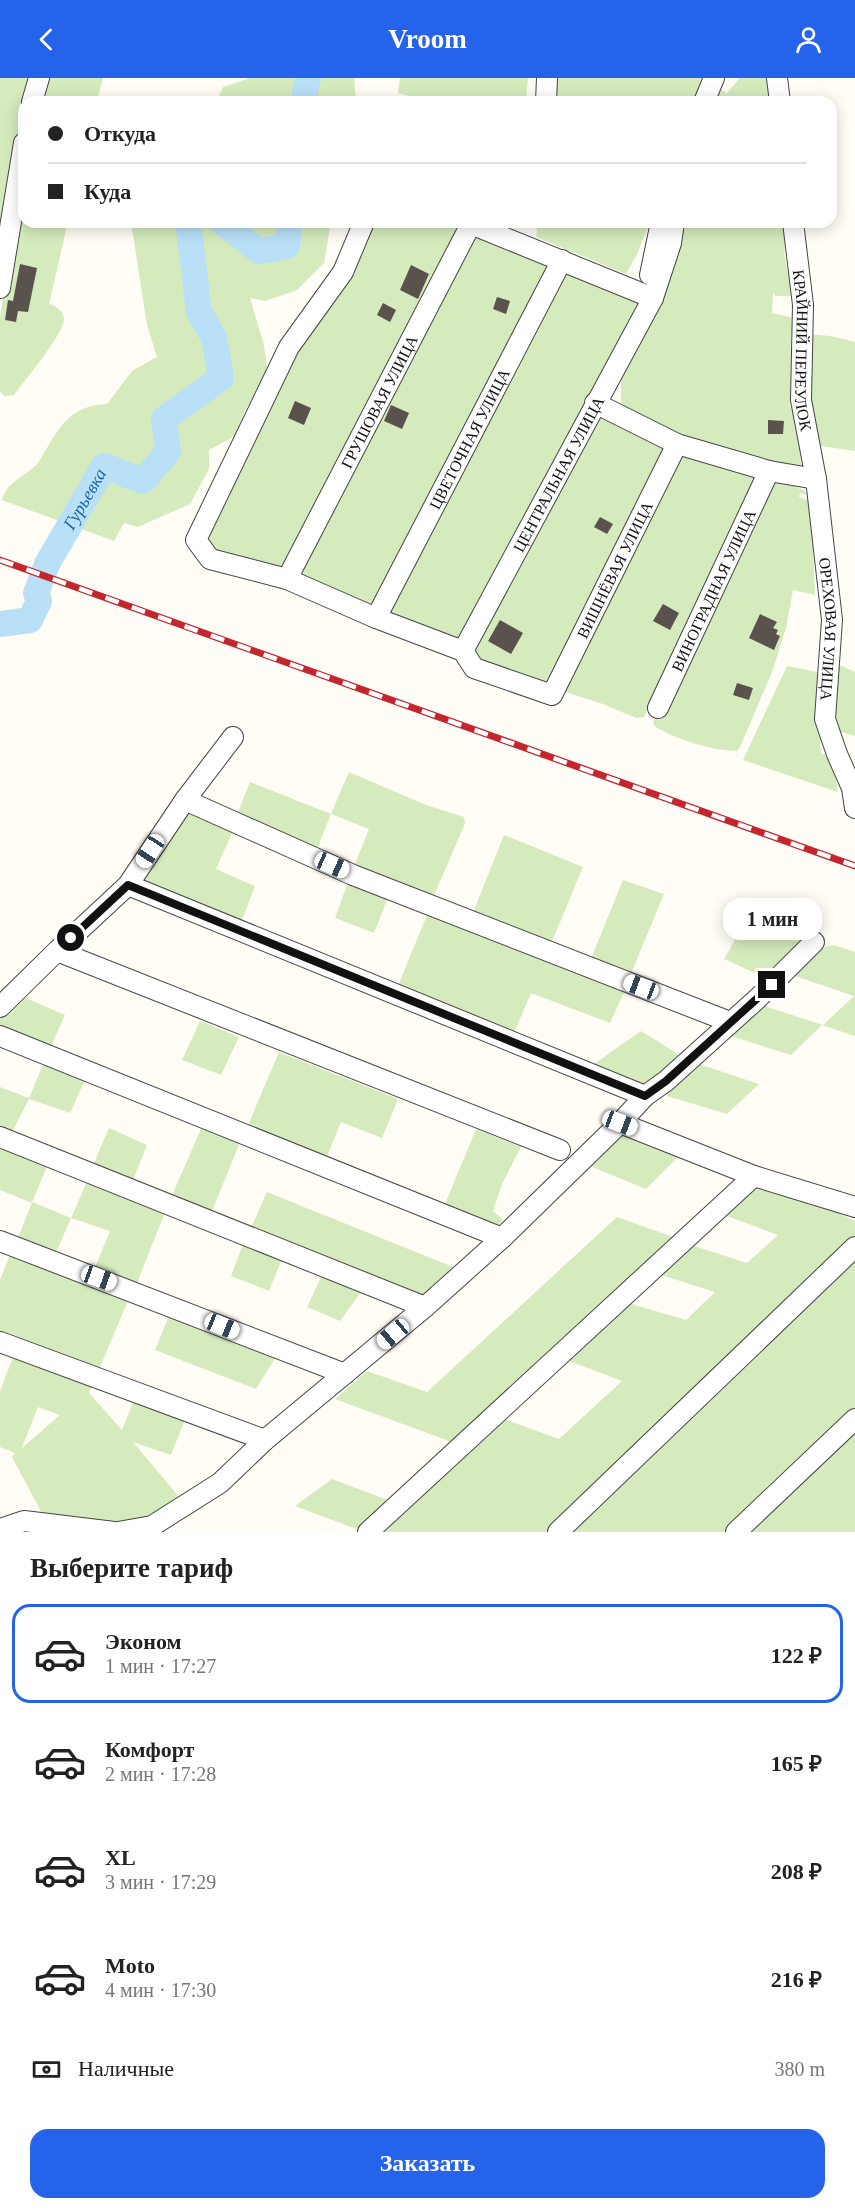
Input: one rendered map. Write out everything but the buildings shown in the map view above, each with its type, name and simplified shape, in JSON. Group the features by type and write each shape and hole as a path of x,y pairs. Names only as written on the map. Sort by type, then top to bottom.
{"street":[{"path":"34,96 39,78"},
{"path":"546,96 547,78"},
{"path":"706,96 714,78"},
{"path":"777,78 779,96"},
{"path":"0,288 18,179"},
{"path":"361,228 343,272 289,347 196,540 210,559 287,579 376,618 463,651"},
{"name":"ГРУШОВАЯ УЛИЦА","path":"287,579 476,228"},
{"path":"487,228 653,298 650,274 660,228"},
{"name":"ЦЕНТРАЛЬНАЯ УЛИЦА","path":"463,651 653,298 671,243 673,228"},
{"name":"КРАЙНИЙ ПЕРЕУЛОК","path":"794,228 803,305 801,400 816,479"},
{"name":"ЦВЕТОЧНАЯ УЛИЦА","path":"376,618 562,260"},
{"path":"595,403 677,444 769,471 816,479"},
{"name":"ВИШНЁВАЯ УЛИЦА","path":"463,651 474,668 552,695 677,444"},
{"name":"ВИНОГРАДНАЯ УЛИЦА","path":"658,708 769,471"},
{"name":"ОРЕХОВАЯ УЛИЦА","path":"816,479 831,620 825,719 846,758 855,808"},
{"path":"0,1007 128,885 184,800 233,738"},
{"path":"184,800 353,875 730,1022"},
{"path":"128,885 645,1096"},
{"path":"0,1529 24,1521 116,1532 152,1526 220,1483 265,1440 425,1307 501,1238 645,1096 666,1081 757,999 814,942"},
{"path":"57,951 560,1150"},
{"path":"0,1036 501,1238"},
{"path":"620,1123 754,1176 855,1207"},
{"path":"0,1137 425,1307"},
{"path":"368,1532 754,1176"},
{"path":"0,1241 345,1374"},
{"path":"558,1532 855,1247"},
{"path":"0,1342 265,1440"},
{"path":"736,1532 855,1419"}],"green space":[{"path":"0,78 32,78 26,96 18,96 18,139 0,250"},
{"path":"43,78 103,78 98,96 38,96"},
{"path":"250,78 354,78 356,96 219,96 223,87"},
{"path":"400,78 528,78 526,96 410,96 398,93"},
{"path":"556,78 705,78 698,96 552,96"},
{"path":"740,78 768,78 771,96 711,96 715,86 727,93"},
{"path":"18,199 18,228 67,228 49,304 63,313 62,326 51,346 14,395 4,396 0,391 0,317"},
{"path":"132,228 330,228 324,263 297,290 265,301 250,298 264,345 268,375 245,410 235,436 209,450 209,469 190,504 138,527 124,523 114,541 2,500 8,488 38,462 58,430 70,417 86,408 107,404 132,371 157,357 147,325"},
{"path":"367,228 464,228 286,572 247,558 244,562 202,546 256,423"},
{"path":"537,228 648,228 626,274 536,237"},
{"path":"673,228 787,228 786,267 793,296 775,296 773,292 772,313 794,318 791,336 790,408 795,414 802,471 696,445 624,412 623,404 621,404 621,381 617,380"},
{"path":"474,231 554,264 377,608 296,577"},
{"path":"564,268 642,302 464,643 385,612"},
{"path":"806,334 830,336 855,342 855,451 815,445"},
{"path":"600,414 621,427 667,447 549,687 482,666 470,652"},
{"path":"678,455 759,476 644,717 636,718 603,704 562,691"},
{"path":"776,480 804,490 808,495 800,493 799,497 811,501 815,595 793,590 786,628 772,672 737,751 716,749 683,740 654,726 653,722 769,485"},
{"path":"833,662 855,672 855,736 834,730"},
{"path":"787,666 817,672 821,754 829,755 832,759 838,792 743,760"},
{"path":"349,772 426,805 464,817 466,821 432,900 353,869 369,829 331,814"},
{"path":"250,782 331,814 315,854 235,819"},
{"path":"187,810 234,829 216,869 255,886 240,925 142,886 139,877"},
{"path":"504,835 583,867 550,946 472,915"},
{"path":"350,877 390,893 374,933 335,918"},
{"path":"623,880 664,894 630,976 590,961"},
{"path":"430,908 627,986 610,1023 531,993 514,1033 397,988"},
{"path":"749,915 802,933 801,945 766,978 724,959"},
{"path":"834,945 855,952 855,1036 822,1025 791,1055 724,1034 758,1004 823,1025 854,996 792,975 825,947"},
{"path":"19,995 65,1015 48,1053 0,1032 0,1015"},
{"path":"200,1021 239,1037 221,1075 182,1060"},
{"path":"641,1031 680,1057 644,1088 598,1071 594,1064"},
{"path":"279,1052 398,1099 382,1138 341,1122 325,1161 246,1130"},
{"path":"45,1060 87,1076 70,1113 29,1099 9,1138 0,1134 0,1087 29,1098"},
{"path":"693,1062 759,1084 727,1114 667,1096 665,1089"},
{"path":"204,1122 242,1137 210,1216 170,1200"},
{"path":"109,1128 147,1145 131,1185 91,1170"},
{"path":"476,1129 521,1147 502,1184 493,1211 503,1220 495,1228 443,1209"},
{"path":"616,1134 678,1157 646,1189 585,1164"},
{"path":"0,1143 49,1162 32,1202 71,1218 54,1257 16,1242 32,1203 0,1190"},
{"path":"89,1177 167,1207 135,1288 93,1272 110,1231 71,1218"},
{"path":"754,1183 810,1200 855,1221 855,1241 550,1532 375,1532 498,1417 559,1439 622,1381 564,1359 625,1300 686,1320 715,1292 655,1273 688,1244 747,1263 778,1235 722,1214"},
{"path":"267,1192 453,1267 417,1300 249,1232"},
{"path":"617,1217 676,1238 582,1326 565,1337 551,1355 457,1444 335,1399 367,1371 427,1392"},
{"path":"245,1239 284,1254 269,1291 231,1276"},
{"path":"12,1250 131,1294 97,1374 0,1338 0,1280"},
{"path":"855,1251 855,1411 725,1532 563,1532"},
{"path":"324,1271 364,1288 340,1321 307,1307"},
{"path":"171,1311 276,1357 256,1389 155,1350"},
{"path":"15,1352 94,1381 89,1393 122,1430 135,1397 186,1417 171,1455 133,1442 180,1498 139,1532 52,1532 12,1457 15,1453 0,1447 0,1391","holes":["38,1407 60,1415 22,1448"]},
{"path":"855,1424 855,1532 742,1532"},
{"path":"332,1479 393,1502 362,1531 295,1506"}],"waterway":[{"name":"Гурьевка","path":"304,96 308,78"},
{"name":"Гурьевка","path":"0,624 30,620 39,601 36,593 47,564 104,466 143,481 168,452 164,419 221,378 214,338 199,312 189,228"},
{"name":"Гурьевка","path":"230,228 259,251 287,246 289,228"}],"railway":[{"path":"0,560 855,866"}],"route":[{"path":"71,938 128,885 645,1096 666,1081 772,985"}]}
